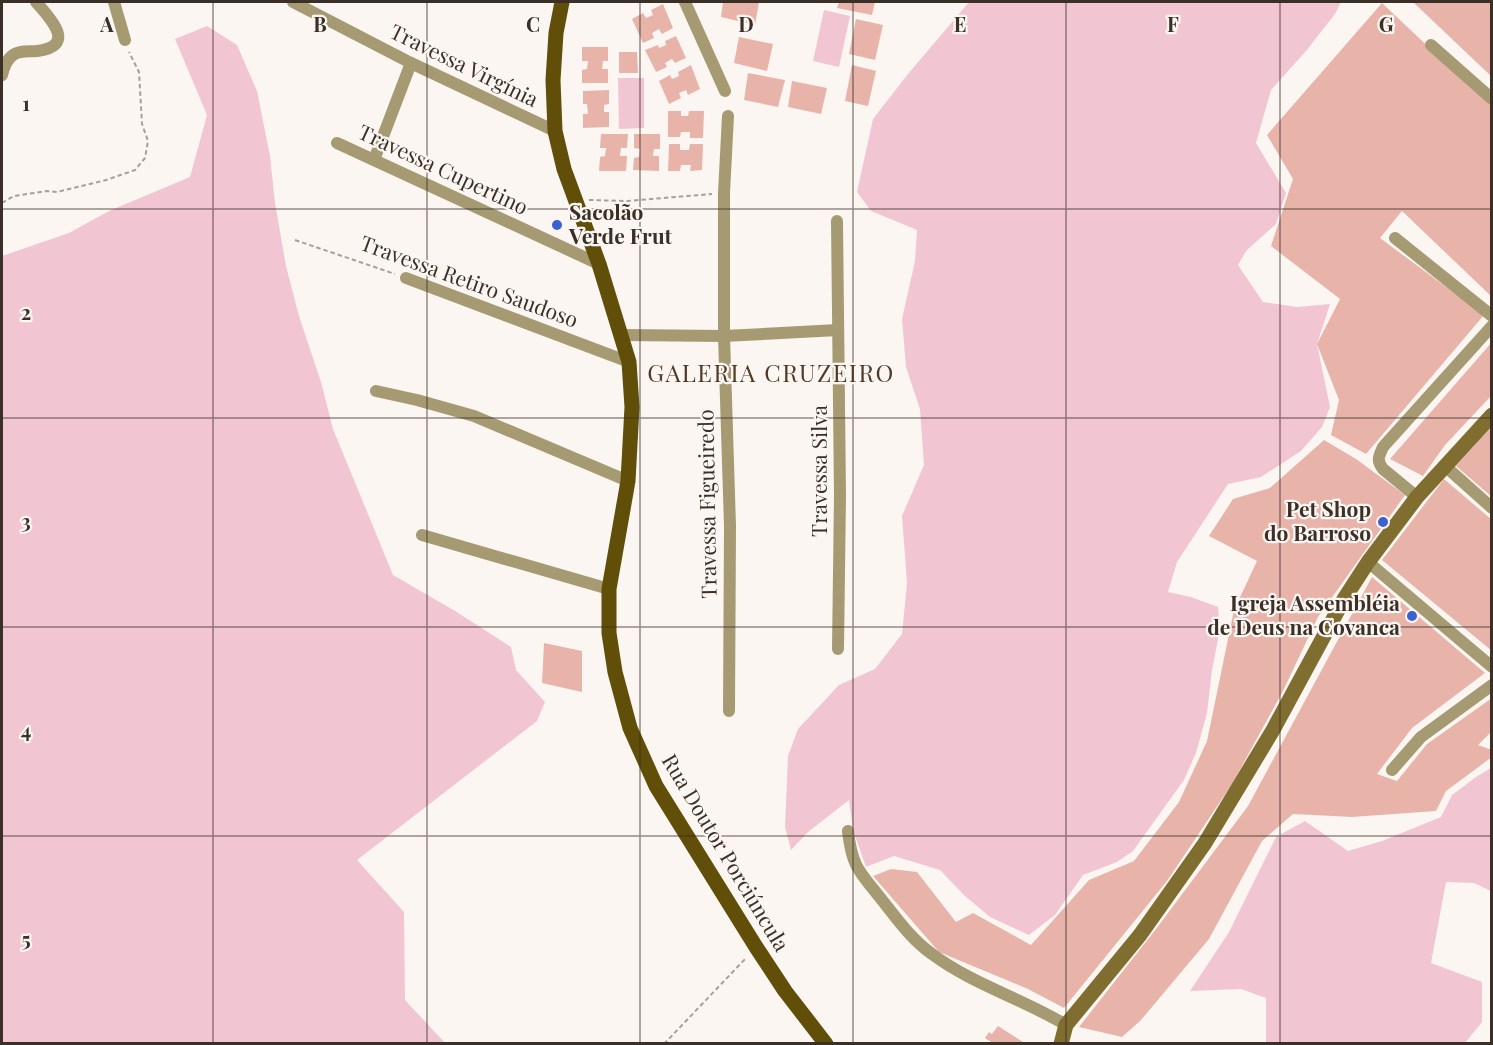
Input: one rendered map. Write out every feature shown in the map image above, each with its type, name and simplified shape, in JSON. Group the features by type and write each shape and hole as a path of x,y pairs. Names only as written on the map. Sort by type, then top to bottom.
{"main road":[{"name":"Rua Doutor Porciúncula","path":"562,2 556,33 553,80 555,131 564,169 599,264 629,362 632,407 628,481 609,589 609,633 615,672 630,728 656,786 756,947 785,991 826,1044"},
{"path":"1061,1044 1066,1025 1140,935 1205,843 1273,730 1344,599 1368,562 1417,497 1491,415"}],"street":[{"path":"2,75 11,56 18,52 48,49 55,45 59,36 58,31 36,2"},
{"path":"114,2 125,40"},
{"name":"Travessa Virgínia","path":"293,2 411,63 555,131"},
{"path":"685,2 725,91"},
{"path":"1431,45 1491,99"},
{"path":"374,160 411,63"},
{"name":"Travessa Figueiredo","path":"728,116 724,193 723,336 730,526 729,711"},
{"name":"Travessa Cupertino","path":"337,143 599,264"},
{"name":"Travessa Silva","path":"837,221 840,495 838,649"},
{"path":"1395,238 1491,316"},
{"name":"Travessa Retiro Saudoso","path":"406,278 629,362"},
{"path":"1417,497 1383,469 1378,463 1379,456 1383,447 1491,326"},
{"path":"622,335 723,336 838,330"},
{"path":"376,391 474,416 628,481"},
{"path":"1445,466 1491,508"},
{"path":"422,535 609,589"},
{"path":"1368,562 1491,667"},
{"path":"1392,770 1421,737 1491,685"},
{"path":"848,831 850,854 857,870 915,940 954,968 1066,1025"}],"path":[{"path":"2,203 14,196 47,190 57,192 106,180 135,170 145,158 148,141 142,124 139,72 130,57 125,40"},
{"path":"576,200 627,201 724,193"},
{"name":"Travessa Retiro Saudoso","path":"295,240 406,278"},
{"path":"664,1044 756,947"}],"shaded area":[{"path":"969,2 1341,2 1335,14 1306,51 1271,90 1256,143 1286,193 1276,224 1246,251 1238,265 1263,302 1297,307 1330,304 1317,344 1330,407 1322,427 1301,451 1261,477 1228,484 1177,562 1168,592 1191,597 1218,607 1220,629 1207,713 1196,753 1184,780 1133,851 1117,862 1083,875 1055,915 1029,935 990,917 965,896 940,870 894,856 866,867 853,830 849,800 808,832 791,850 785,827 788,756 798,729 839,685 875,669 902,634 907,583 902,516 924,465 920,409 906,367 902,319 915,261 917,230 871,211 857,192 873,119"},
{"path":"824,10 850,16 839,67 813,61"},
{"path":"207,26 237,45 257,91 270,156 275,203 286,266 299,316 321,382 333,429 393,575 511,647 516,670 545,702 537,721 357,860 404,912 405,1000 445,1043 2,1043 2,256 69,233 109,211 190,177 207,115 175,39"},
{"path":"618,78 644,78 644,128 619,129"},
{"path":"1491,768 1491,891 1474,883 1446,882 1431,963 1482,982 1482,1022 1465,1043 1266,1043 1266,998 1241,989 1190,991 1229,932 1276,837 1305,821 1348,851 1382,841 1441,817 1452,795"}],"building":[{"path":"723,2 759,2 755,25 721,17"},
{"path":"839,2 875,2 872,15 837,8"},
{"path":"1413,2 1492,2 1492,77"},
{"path":"1382,3 1492,107 1492,297 1402,211 1380,238 1484,315 1366,454 1331,435 1339,400 1317,344 1340,299 1271,246 1293,179 1267,135"},
{"path":"663,4 673,28 662,34 659,29 652,33 654,38 643,43 632,19 643,13 646,18 653,15 651,10"},
{"path":"856,19 883,25 875,60 849,54"},
{"path":"676,36 686,58 675,63 672,59 665,63 667,67 656,72 645,50 658,45 659,48 666,45 665,41"},
{"path":"739,37 773,44 767,71 734,63"},
{"path":"582,47 608,47 608,61 603,61 602,69 608,69 608,83 582,83 582,70 587,69 588,61 582,61"},
{"path":"619,52 637,52 638,73 619,73"},
{"path":"691,65 700,89 688,95 686,90 679,93 681,98 669,104 659,81 670,75 672,79 679,76 678,72"},
{"path":"852,65 876,71 868,106 845,101"},
{"path":"748,73 785,80 778,107 744,100"},
{"path":"792,81 827,88 821,114 788,107"},
{"path":"609,90 609,104 604,105 604,112 609,112 609,127 583,128 583,114 588,114 587,104 583,104 583,91"},
{"path":"668,111 681,111 681,116 688,116 689,111 704,111 703,138 690,138 690,132 681,132 680,137 668,137"},
{"path":"601,134 628,134 627,148 621,148 620,156 627,156 626,171 599,171 600,157 605,156 606,148 600,148"},
{"path":"634,134 660,134 660,149 654,149 653,156 659,156 659,171 633,170 634,158 639,157 640,149 634,148"},
{"path":"669,144 680,144 680,150 689,150 690,144 703,144 702,170 690,171 691,165 681,165 680,171 668,171"},
{"path":"1492,342 1492,395 1445,445 1423,476 1390,459"},
{"path":"1492,426 1492,497 1456,466"},
{"path":"1324,440 1356,459 1405,495 1318,617 1283,691 1232,784 1167,881 1064,1008 1028,989 939,952 873,876 891,869 917,872 956,922 973,913 1031,945 1089,880 1134,861 1179,802 1207,741 1234,610 1257,561 1209,536 1233,499 1270,488"},
{"path":"1444,479 1492,520 1492,651 1382,560"},
{"path":"1372,577 1485,673 1412,728 1377,774 1397,781 1427,744 1492,698 1492,731 1478,745 1492,750 1492,757 1446,791 1436,811 1352,817 1293,814 1262,841 1209,939 1141,1020 1122,1037 1079,1027 1248,806"},
{"path":"544,643 582,651 582,692 542,683"},
{"path":"998,1026 1026,1044 994,1044 985,1038 989,1032 992,1034"}],"place":[{"name":"Sacolão Verde Frut","path":"557,225"},
{"name":"Pet Shop do Barroso","path":"1383,522"},
{"name":"Igreja Assembléia de Deus na Covanca","path":"1412,616"}],"district":[{"name":"GALERIA CRUZEIRO","path":"771,374"}]}
